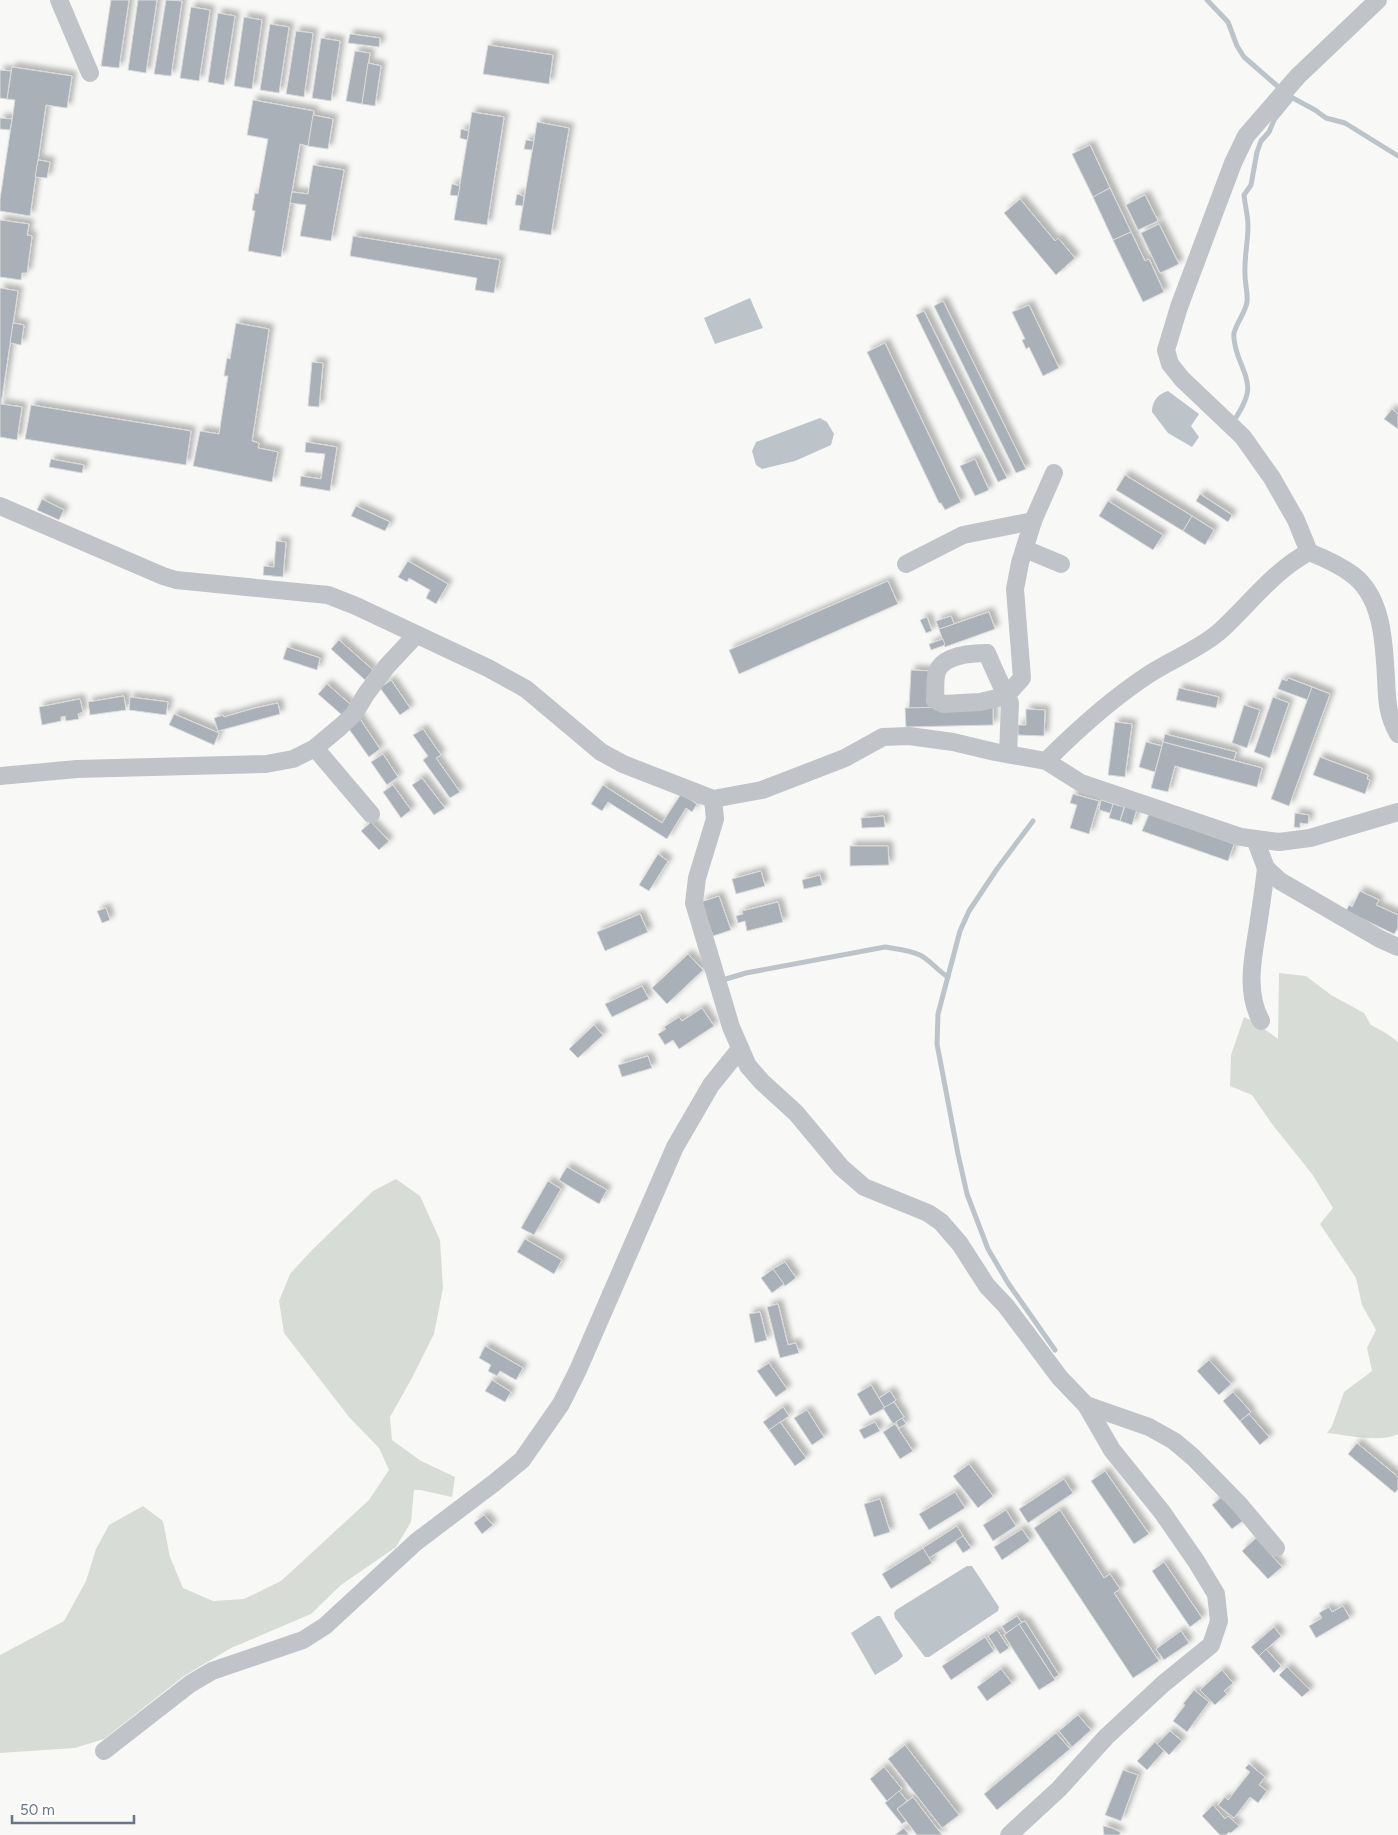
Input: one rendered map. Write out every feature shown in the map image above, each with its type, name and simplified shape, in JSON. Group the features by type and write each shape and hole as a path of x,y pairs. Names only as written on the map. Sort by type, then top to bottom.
{"street":[{"path":"60,0 90,73"},
{"path":"1378,0 1291,84 1246,136 1232,163 1179,307 1166,350 1170,364 1182,379 1243,437 1272,478 1296,520 1309,552 1330,561 1354,575 1371,594 1378,614 1391,720 1398,734"},
{"path":"1008,754 1010,703 1006,696 1022,678 1015,589 1020,563 1033,521 1054,473"},
{"path":"0,506 176,580 328,595 356,606 488,668 526,689 601,752 623,764 713,799 762,790 845,758 883,737 909,736 953,742 1046,760 1081,784 1255,839 1279,842 1310,838 1398,812"},
{"path":"906,564 963,535 1033,521"},
{"path":"1025,549 1061,564"},
{"path":"1046,760 1105,706 1150,673 1198,646 1218,632 1262,588 1296,559 1309,552"},
{"path":"0,776 77,769 266,764 293,759 315,748 354,714 387,666 416,635"},
{"path":"315,748 371,814"},
{"path":"713,799 716,820 698,878 694,903 720,990 740,1049 748,1066 762,1082 796,1113 841,1167 864,1187 928,1213 941,1222 960,1244 987,1286 1006,1306 1060,1378 1086,1405 1112,1450 1162,1512 1196,1560 1216,1594 1219,1621 1211,1645 1163,1684 1106,1737 1059,1789 1009,1835"},
{"path":"1255,839 1266,868 1280,881 1398,948"},
{"path":"1261,1021 1256,1013 1252,994 1251,970 1266,868"},
{"path":"104,1751 122,1739 190,1684 212,1671 303,1640 325,1626 416,1542 522,1460 561,1404 578,1370 675,1147 711,1085 740,1049"},
{"path":"1086,1405 1149,1427 1174,1441 1193,1457 1239,1504 1276,1548"}],"shaded area":[{"path":"750,298 763,328 715,344 704,318"},
{"path":"1168,391 1199,414 1191,426 1199,437 1192,447 1168,433 1152,412 1156,398"},
{"path":"820,418 827,422 834,434 831,445 795,461 762,469 756,465 752,451 756,442"},
{"path":"1279,973 1306,976 1331,995 1364,1013 1371,1025 1398,1042 1398,1434 1391,1437 1363,1438 1327,1433 1332,1426 1344,1392 1372,1371 1367,1348 1376,1330 1362,1305 1356,1278 1320,1224 1333,1208 1312,1174 1272,1124 1252,1095 1230,1086 1231,1055 1244,1017 1255,1022 1278,1039"},
{"path":"396,1179 420,1196 440,1240 443,1288 434,1334 390,1417 392,1440 421,1461 455,1477 452,1497 414,1490 411,1522 396,1547 341,1585 311,1614 231,1648 184,1676 104,1739 75,1748 0,1753 0,1655 64,1621 86,1581 96,1549 109,1525 143,1506 163,1521 170,1557 183,1588 213,1601 244,1599 281,1581 369,1500 389,1470 379,1448 349,1417 284,1333 279,1301 290,1274 312,1250 373,1191"},
{"path":"967,1566 972,1566 999,1607 998,1611 929,1657 925,1657 895,1618 894,1613"},
{"path":"877,1616 880,1616 882,1619 903,1656 875,1675 851,1633"}],"building":[{"path":"111,0 129,0 119,68 101,66"},
{"path":"138,0 157,0 146,73 128,70"},
{"path":"166,0 182,1 171,76 154,74"},
{"path":"191,7 210,10 199,81 180,78"},
{"path":"218,13 235,16 224,85 208,82"},
{"path":"244,17 262,20 252,89 234,86"},
{"path":"270,24 289,27 279,93 260,90"},
{"path":"296,31 313,33 304,97 286,94"},
{"path":"350,34 380,38 379,47 348,43"},
{"path":"321,38 340,41 331,101 312,98"},
{"path":"488,45 553,55 549,84 483,74"},
{"path":"355,51 370,53 362,104 346,101"},
{"path":"368,63 381,66 375,106 362,104"},
{"path":"12,67 72,76 67,108 46,105 30,216 0,211 0,199 15,100 7,99"},
{"path":"0,70 11,71 7,99 0,98"},
{"path":"253,100 314,111 308,146 300,144 281,257 248,251 255,211 252,210 255,193 258,194 268,139 247,135"},
{"path":"472,112 504,117 487,225 454,220"},
{"path":"313,115 333,119 328,149 308,146"},
{"path":"0,118 12,119 10,130 0,129"},
{"path":"537,122 569,128 551,235 519,230"},
{"path":"461,129 469,131 467,140 460,138"},
{"path":"526,140 534,141 532,150 524,149"},
{"path":"1090,145 1110,188 1093,197 1072,154"},
{"path":"38,160 50,162 47,178 35,177"},
{"path":"313,165 344,170 331,241 300,236 306,205 290,203 292,192 308,194"},
{"path":"452,184 460,186 458,196 450,195"},
{"path":"1110,188 1131,232 1113,240 1093,197"},
{"path":"517,194 524,196 523,206 515,205"},
{"path":"1145,195 1158,221 1138,230 1126,205"},
{"path":"1020,199 1055,241 1058,238 1075,258 1056,275 1004,213"},
{"path":"0,220 29,224 27,235 32,236 27,273 22,273 21,280 0,277"},
{"path":"1159,224 1179,264 1160,273 1141,233"},
{"path":"1131,232 1145,261 1149,259 1164,292 1143,302 1113,240"},
{"path":"353,236 500,260 494,293 475,290 477,278 350,256"},
{"path":"0,288 18,291 1,404 22,407 17,440 0,437"},
{"path":"943,301 1026,469 1016,473 934,306"},
{"path":"1029,305 1059,368 1043,376 1029,347 1026,349 1022,340 1025,339 1012,312"},
{"path":"924,311 1007,478 998,482 916,315"},
{"path":"13,323 24,325 21,345 10,343"},
{"path":"236,323 269,329 252,441 259,443 258,448 278,452 272,482 193,466 200,431 219,434 228,376 224,376 227,358 230,359"},
{"path":"885,343 961,502 945,510 941,503 939,503 867,352"},
{"path":"312,362 323,363 319,407 308,406"},
{"path":"31,405 191,431 186,465 25,439"},
{"path":"1392,409 1398,414 1398,429 1384,419"},
{"path":"306,442 337,447 330,491 300,486 301,476 321,479 325,454 305,452"},
{"path":"51,459 84,465 82,473 49,467"},
{"path":"975,459 989,490 975,496 960,466"},
{"path":"1125,475 1192,516 1183,531 1116,490"},
{"path":"1200,494 1232,515 1228,522 1196,501"},
{"path":"42,499 64,510 59,520 37,510"},
{"path":"1108,501 1163,535 1153,550 1099,516"},
{"path":"356,506 390,522 385,531 351,516"},
{"path":"1192,516 1214,530 1205,545 1183,531"},
{"path":"276,541 286,542 283,577 263,575 264,566 274,567"},
{"path":"408,561 448,584 436,604 426,598 430,590 409,578 407,582 398,577"},
{"path":"888,581 898,604 739,674 729,650"},
{"path":"989,612 995,629 945,647 939,629"},
{"path":"951,616 954,624 939,629 936,621"},
{"path":"927,617 932,631 926,633 920,620"},
{"path":"943,639 945,645 931,650 929,644"},
{"path":"339,640 373,670 365,680 331,649"},
{"path":"287,647 320,658 317,670 283,659"},
{"path":"911,670 932,671 931,708 909,708"},
{"path":"1288,678 1312,687 1308,700 1278,689 1282,679 1287,681"},
{"path":"391,680 410,708 400,715 380,688"},
{"path":"327,684 351,705 342,715 318,694"},
{"path":"1312,687 1330,694 1289,806 1271,799"},
{"path":"1179,688 1219,697 1216,708 1176,700"},
{"path":"124,696 126,710 90,715 88,702"},
{"path":"130,697 168,702 166,715 129,710"},
{"path":"1273,697 1289,703 1270,758 1254,752"},
{"path":"80,699 83,712 78,714 79,719 66,721 65,716 61,717 61,721 42,725 39,707"},
{"path":"278,703 280,714 218,731 214,718"},
{"path":"1244,705 1260,710 1247,748 1232,743"},
{"path":"993,706 993,725 906,727 905,708"},
{"path":"1026,709 1045,710 1044,736 1018,735 1018,725 1026,725"},
{"path":"174,714 219,733 214,745 169,725"},
{"path":"358,716 380,749 369,757 346,725"},
{"path":"1115,722 1132,724 1125,777 1108,775"},
{"path":"423,729 441,755 436,758 460,792 450,798 423,760 428,756 413,735"},
{"path":"1165,734 1236,752 1234,760 1163,742"},
{"path":"1146,742 1162,746 1155,772 1139,767"},
{"path":"1163,742 1262,768 1257,787 1175,766 1168,792 1151,788"},
{"path":"383,754 398,777 387,785 371,762"},
{"path":"1320,757 1368,775 1367,779 1370,780 1365,794 1313,775"},
{"path":"422,778 445,808 434,815 412,785"},
{"path":"393,785 411,810 401,818 383,792"},
{"path":"603,785 662,823 681,794 697,804 692,812 686,808 667,839 608,802 602,811 591,804"},
{"path":"1073,794 1099,801 1089,834 1070,828 1077,805 1070,803"},
{"path":"1101,800 1113,804 1110,813 1099,810"},
{"path":"1126,803 1138,806 1132,825 1120,821"},
{"path":"1113,804 1124,807 1120,821 1109,818"},
{"path":"1295,813 1309,815 1308,824 1300,823 1300,828 1294,827"},
{"path":"1149,814 1234,844 1228,861 1142,831"},
{"path":"884,816 885,827 862,828 861,818"},
{"path":"371,822 389,841 379,850 361,831"},
{"path":"850,846 888,846 889,865 850,866"},
{"path":"658,854 668,861 649,891 639,885"},
{"path":"761,871 765,886 736,894 732,879"},
{"path":"820,875 822,885 804,889 802,880"},
{"path":"1360,891 1379,900 1376,905 1398,915 1398,928 1394,934 1346,911 1349,905 1352,907"},
{"path":"719,896 731,930 713,936 701,902"},
{"path":"778,902 783,922 747,931 745,921 738,923 736,916 743,914 742,911"},
{"path":"106,908 110,920 102,923 97,911"},
{"path":"640,914 648,932 605,951 597,932"},
{"path":"688,954 703,970 667,1004 652,988"},
{"path":"642,986 649,999 612,1017 605,1004"},
{"path":"702,1008 714,1026 679,1049 673,1040 665,1045 658,1034 666,1029 664,1027 679,1017 682,1021"},
{"path":"594,1025 603,1035 578,1058 569,1049"},
{"path":"648,1056 652,1068 622,1077 618,1065"},
{"path":"567,1167 607,1190 599,1204 559,1180"},
{"path":"548,1181 561,1189 534,1235 521,1228"},
{"path":"525,1239 562,1260 554,1274 517,1252"},
{"path":"785,1262 796,1278 785,1286 773,1269"},
{"path":"773,1269 784,1284 772,1293 761,1278"},
{"path":"778,1304 788,1345 796,1343 799,1353 780,1358 767,1307"},
{"path":"760,1312 767,1340 755,1343 749,1314"},
{"path":"485,1346 523,1368 516,1380 500,1371 497,1376 488,1371 491,1365 479,1358"},
{"path":"1209,1360 1231,1384 1219,1395 1197,1371"},
{"path":"769,1363 787,1389 776,1397 757,1371"},
{"path":"492,1380 511,1392 505,1402 485,1391"},
{"path":"871,1385 885,1408 870,1416 857,1394"},
{"path":"890,1391 896,1400 885,1408 879,1398"},
{"path":"1233,1392 1251,1412 1240,1421 1223,1401"},
{"path":"894,1402 904,1417 893,1424 883,1408"},
{"path":"783,1407 789,1416 769,1430 763,1422"},
{"path":"807,1410 824,1437 812,1445 794,1418"},
{"path":"1249,1414 1269,1437 1260,1445 1240,1421"},
{"path":"902,1418 906,1424 899,1428 896,1422"},
{"path":"780,1422 806,1458 795,1466 769,1430"},
{"path":"875,1422 880,1431 864,1439 859,1430"},
{"path":"895,1424 913,1451 900,1459 883,1432"},
{"path":"1357,1443 1398,1477 1398,1489 1395,1493 1348,1454"},
{"path":"969,1464 993,1496 978,1508 953,1476"},
{"path":"1105,1471 1149,1534 1134,1544 1091,1481"},
{"path":"1064,1479 1073,1493 1028,1523 1019,1509"},
{"path":"955,1492 965,1508 929,1530 919,1514"},
{"path":"1224,1495 1244,1520 1232,1529 1212,1505"},
{"path":"880,1499 890,1532 874,1537 864,1504"},
{"path":"1006,1510 1016,1526 993,1541 983,1525"},
{"path":"1060,1510 1104,1578 1110,1574 1120,1589 1114,1593 1159,1661 1133,1678 1034,1528"},
{"path":"484,1515 493,1525 482,1534 474,1523"},
{"path":"957,1526 963,1536 929,1558 923,1548"},
{"path":"1022,1529 1030,1541 1002,1560 994,1547"},
{"path":"963,1536 971,1548 963,1553 955,1541"},
{"path":"1256,1538 1282,1567 1268,1579 1242,1551"},
{"path":"923,1548 932,1563 891,1589 882,1574"},
{"path":"1164,1562 1202,1618 1190,1627 1152,1571"},
{"path":"1343,1606 1350,1618 1316,1638 1309,1626 1322,1618 1319,1613 1329,1607 1332,1612"},
{"path":"1017,1616 1022,1623 1006,1633 1002,1626"},
{"path":"1025,1621 1059,1675 1054,1678 1019,1624"},
{"path":"1019,1624 1055,1680 1039,1690 1004,1635"},
{"path":"1274,1627 1281,1636 1259,1656 1251,1647"},
{"path":"997,1630 1009,1648 1000,1654 988,1636"},
{"path":"1181,1631 1189,1643 1164,1660 1156,1649"},
{"path":"985,1637 994,1651 951,1680 942,1666"},
{"path":"1266,1649 1281,1666 1274,1673 1259,1656"},
{"path":"1287,1667 1310,1690 1302,1697 1279,1675"},
{"path":"1001,1669 1012,1683 987,1701 977,1687"},
{"path":"1222,1670 1233,1683 1224,1691 1227,1694 1215,1705 1200,1690"},
{"path":"1194,1690 1209,1702 1187,1732 1173,1721"},
{"path":"1078,1715 1091,1730 1072,1747 1059,1731"},
{"path":"1170,1731 1182,1741 1169,1755 1157,1744"},
{"path":"1056,1733 1070,1749 997,1810 984,1794"},
{"path":"1155,1742 1164,1751 1147,1770 1137,1761"},
{"path":"905,1745 959,1815 942,1828 888,1759"},
{"path":"1249,1764 1265,1777 1259,1785 1267,1791 1258,1803 1250,1797 1234,1818 1218,1805 1225,1797 1228,1800 1250,1772 1245,1768"},
{"path":"884,1767 902,1789 887,1801 870,1779"},
{"path":"1123,1770 1138,1775 1121,1821 1105,1815"},
{"path":"899,1791 907,1801 897,1809 906,1821 902,1824 885,1803"},
{"path":"913,1797 942,1835 917,1835 897,1809"},
{"path":"1213,1805 1225,1819 1228,1816 1239,1826 1231,1833 1220,1835 1202,1816"},
{"path":"1103,1826 1120,1832 1120,1835 1104,1835"},
{"path":"904,1828 909,1835 895,1835"}],"waterway":[{"path":"1207,0 1228,22 1237,46 1244,57 1282,90"},
{"path":"1291,97 1326,118 1345,123 1398,156"},
{"path":"1235,419 1245,402 1248,388 1234,342 1235,329 1247,302 1245,269 1248,218 1244,195 1251,185 1261,141 1269,132 1274,120 1292,98"},
{"path":"1033,821 997,869 969,911 960,931 938,1014 937,1044 967,1194 988,1249 1008,1283 1055,1350"},
{"path":"726,979 746,973 885,947 920,955 948,977"}]}
